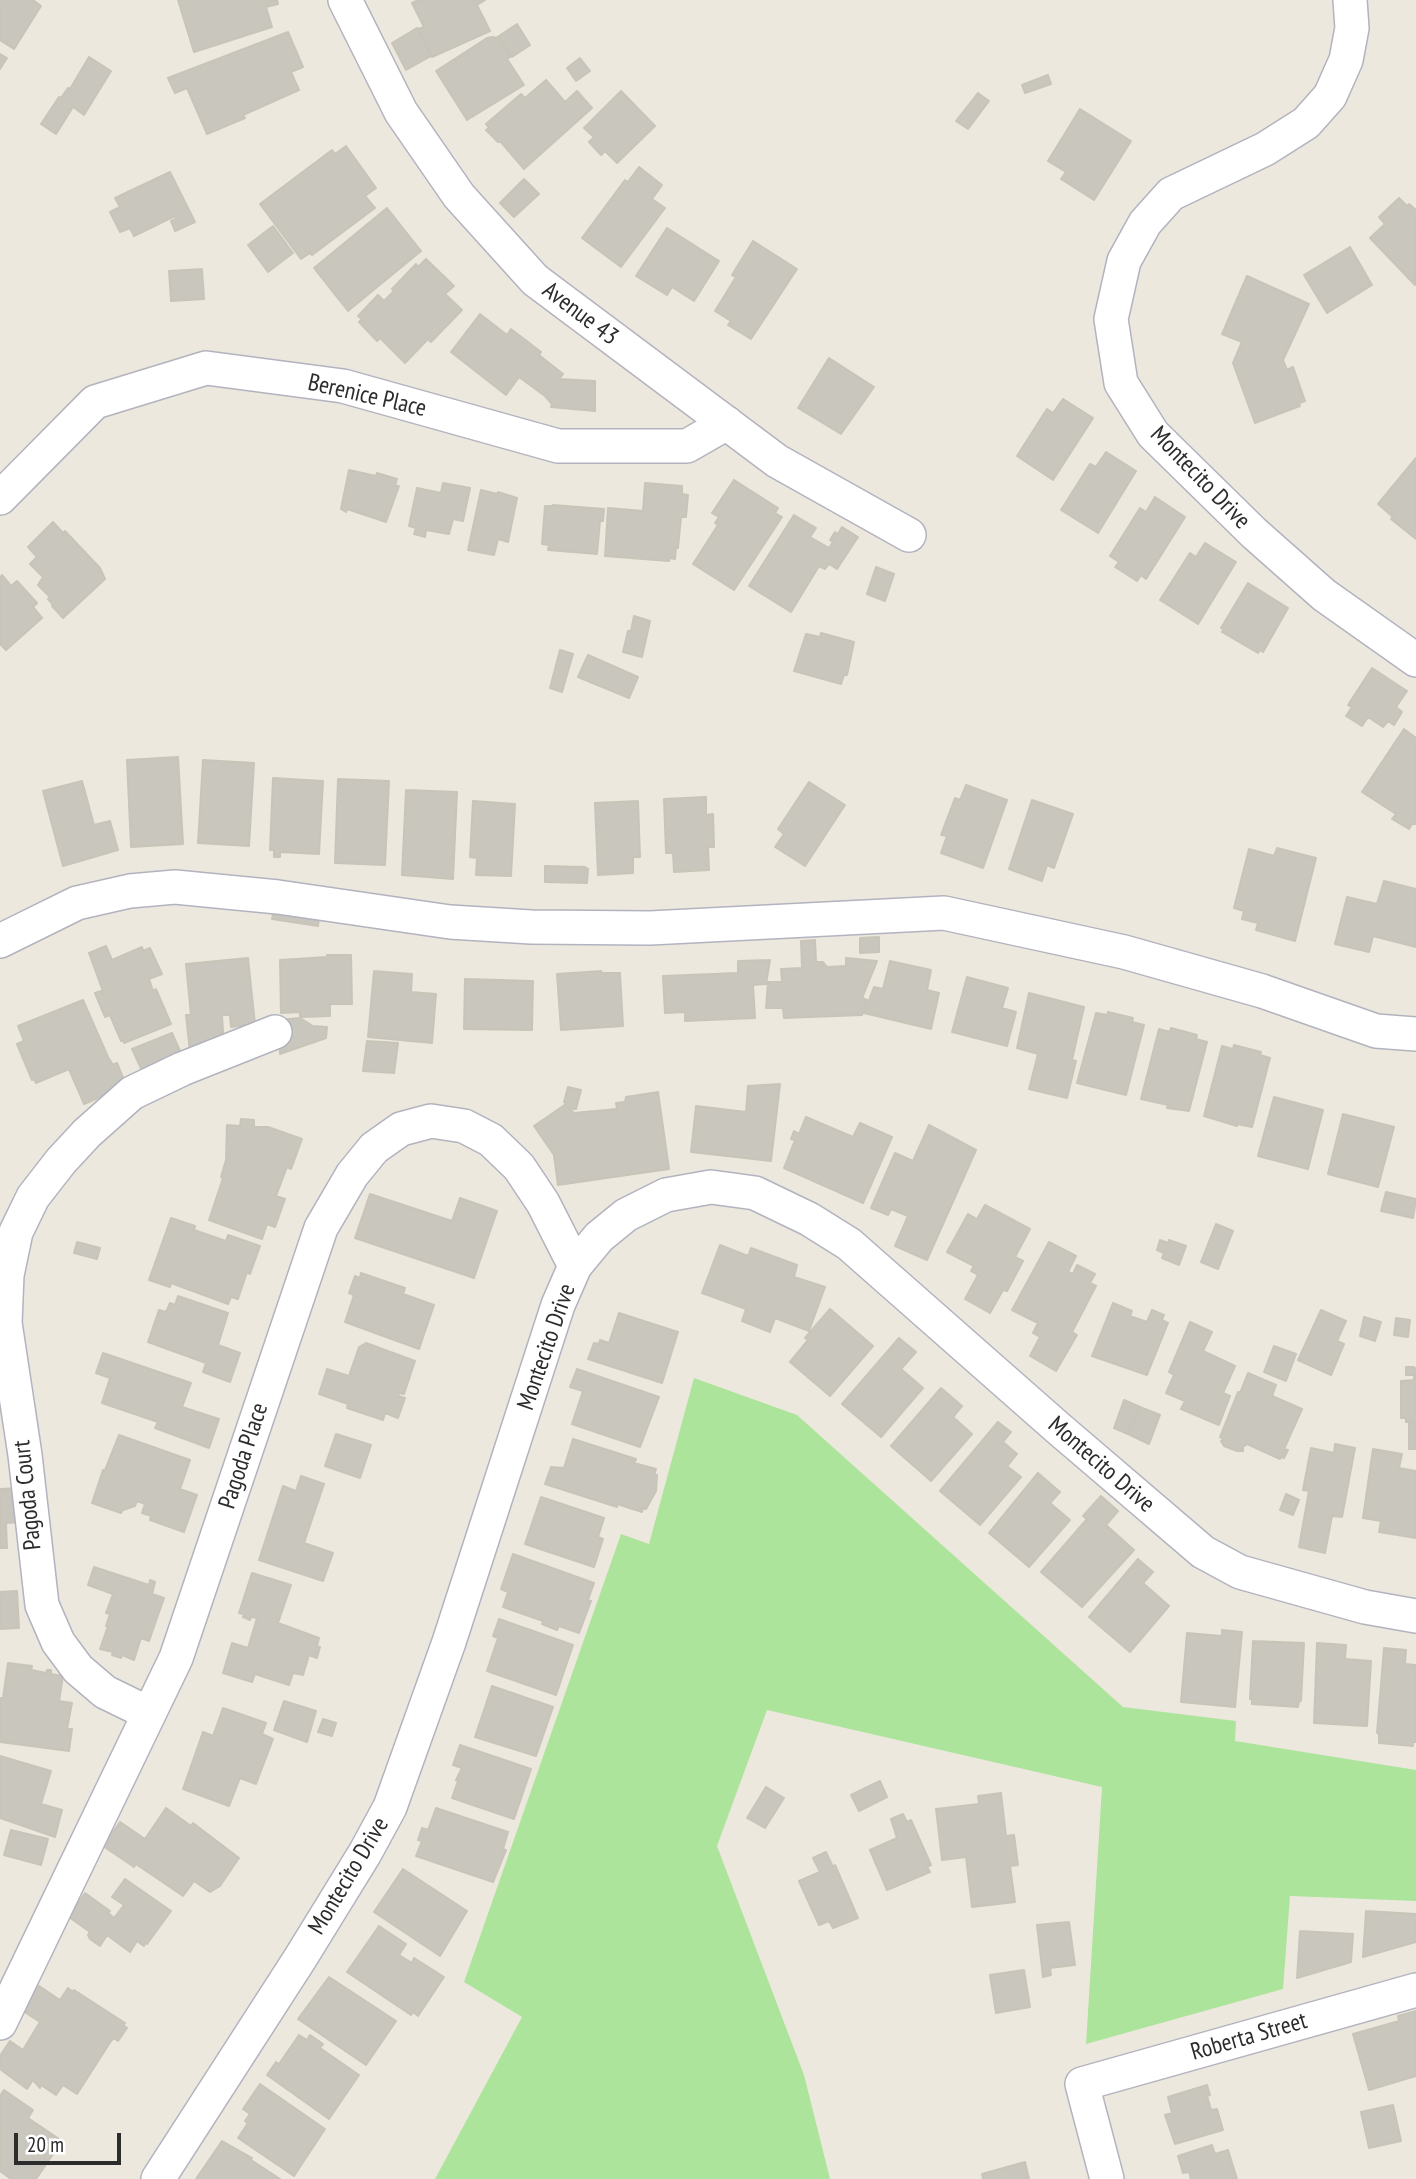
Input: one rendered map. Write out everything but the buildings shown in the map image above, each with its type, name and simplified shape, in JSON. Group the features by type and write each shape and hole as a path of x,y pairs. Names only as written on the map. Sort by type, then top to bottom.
{"street":[{"name":"Avenue 43","path":"345,0 401,112 459,196 535,280 777,461 909,535"},
{"name":"Montecito Drive","path":"1350,0 1352,28 1346,60 1330,96 1306,123 1265,149 1171,194 1145,223 1124,261 1111,318 1121,383 1153,434 1254,533 1324,595 1416,660"},
{"name":"Berenice Place","path":"0,498 95,402 206,369 343,386 558,446 687,446 727,423"},
{"path":"0,941 77,903 130,891 175,887 278,897 450,922 531,927 650,928 944,913 1136,956 1262,990 1376,1031 1416,1034"},
{"name":"Pagoda Court","path":"148,1713 105,1692 78,1669 58,1642 42,1605 25,1455 5,1323 7,1275 16,1232 33,1198 61,1161 132,1093 182,1069 275,1032"},
{"name":"Pagoda Place","path":"0,2023 176,1658 321,1228 352,1175 374,1147 401,1129 431,1121 464,1126 491,1140 519,1167 543,1203 575,1266"},
{"name":"Montecito Drive","path":"158,2179 301,1957 390,1807 449,1642 558,1304 575,1266 598,1237 626,1215 666,1195 711,1187 755,1193 809,1219 849,1244 1203,1552 1240,1572 1366,1607 1416,1616"},
{"name":"Roberta Street","path":"1107,2179 1082,2084 1416,1990"}],"green space":[{"path":"694,1378 797,1415 1123,1707 1236,1721 1235,1741 1416,1770 1416,1901 1290,1896 1283,1989 1086,2044 1102,1787 767,1710 717,1846 804,2075 830,2179 435,2179 522,2017 464,1982 621,1534 649,1544"}]}
